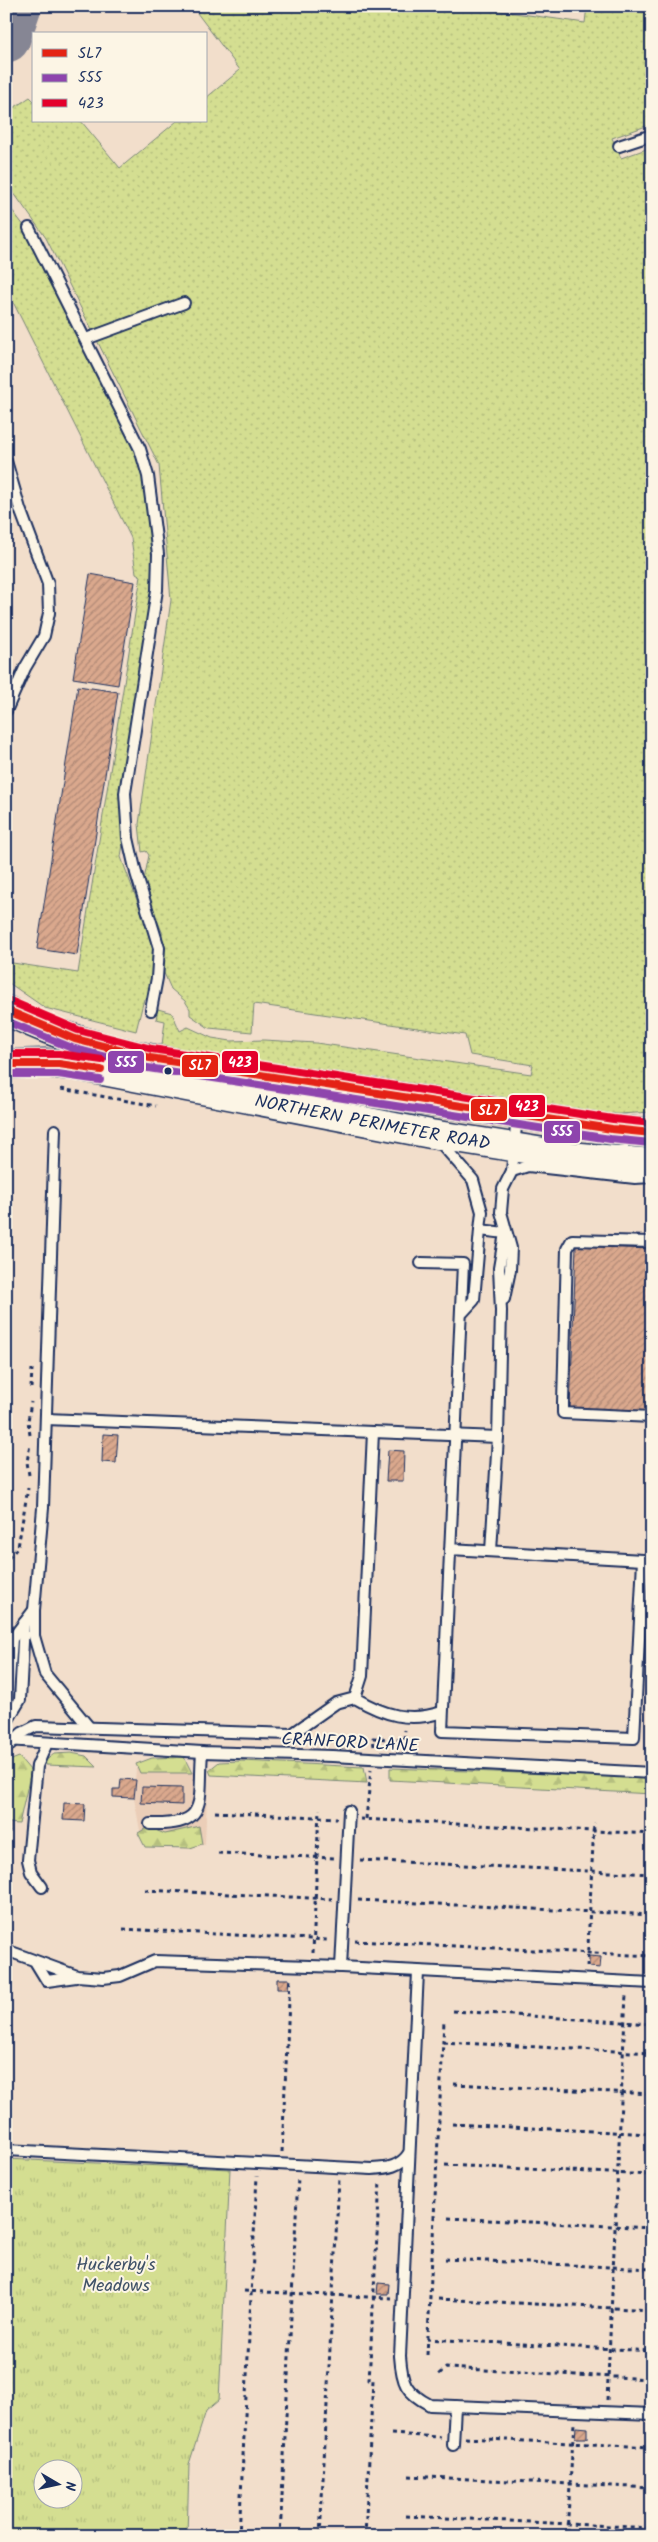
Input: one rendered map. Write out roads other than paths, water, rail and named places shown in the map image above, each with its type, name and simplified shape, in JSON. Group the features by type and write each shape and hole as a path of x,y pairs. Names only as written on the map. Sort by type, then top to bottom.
{"street":[{"name":"NORTHERN PERIMETER ROAD","path":"6,1010 57,1033 151,1057 245,1074 652,1133"},
{"name":"NORTHERN PERIMETER ROAD","path":"6,1064 45,1063 97,1069 431,1134 513,1159 576,1157 652,1163"}],"lane":[{"path":"620,146 652,135"},
{"path":"29,228 140,449 148,476 158,554 157,590 125,793 128,838 136,873 159,948 157,978 151,1010"},
{"path":"86,339 184,303"},
{"path":"6,461 20,509 48,584 49,613 44,636 25,668 6,711"},
{"path":"491,1551 498,1437 501,1311 510,1270 511,1248 505,1233 501,1212 503,1189 513,1159 517,1114"},
{"path":"55,1130 43,1508 34,1610 34,1636 38,1656 45,1674 88,1726"},
{"path":"431,1134 445,1147 473,1180 482,1212 474,1300 463,1312"},
{"path":"513,1159 528,1166 635,1178 652,1177"},
{"path":"480,1230 505,1233"},
{"path":"652,1242 572,1240 567,1250 563,1413 652,1417"},
{"path":"420,1263 463,1264 463,1312 450,1549 442,1731 634,1738 643,1560 450,1549"},
{"path":"46,1419 498,1437"},
{"path":"355,1698 362,1676 373,1432"},
{"path":"7,1722 12,1639 34,1610"},
{"path":"9,1742 36,1726 88,1726 201,1732 292,1734 336,1703 355,1698 375,1710 402,1717 424,1718 442,1712"},
{"name":"CRANFORD LANE","path":"9,1742 202,1752 332,1756 652,1773"},
{"path":"42,1887 31,1872 28,1860 37,1766 47,1743"},
{"path":"150,1824 173,1825 188,1820 195,1814 199,1804 202,1752"},
{"path":"341,1968 349,1815"},
{"path":"6,1950 36,1962 47,1981 77,1976 120,1976 154,1961 312,1966 652,1983"},
{"path":"418,1972 402,2298 400,2356 402,2378 413,2396 430,2405 652,2414"},
{"path":"6,2150 379,2169 400,2164 410,2152"},
{"path":"453,2441 455,2406"}],"park label":[{"name":"Huckerby's Meadows","path":"116,2274"}]}
